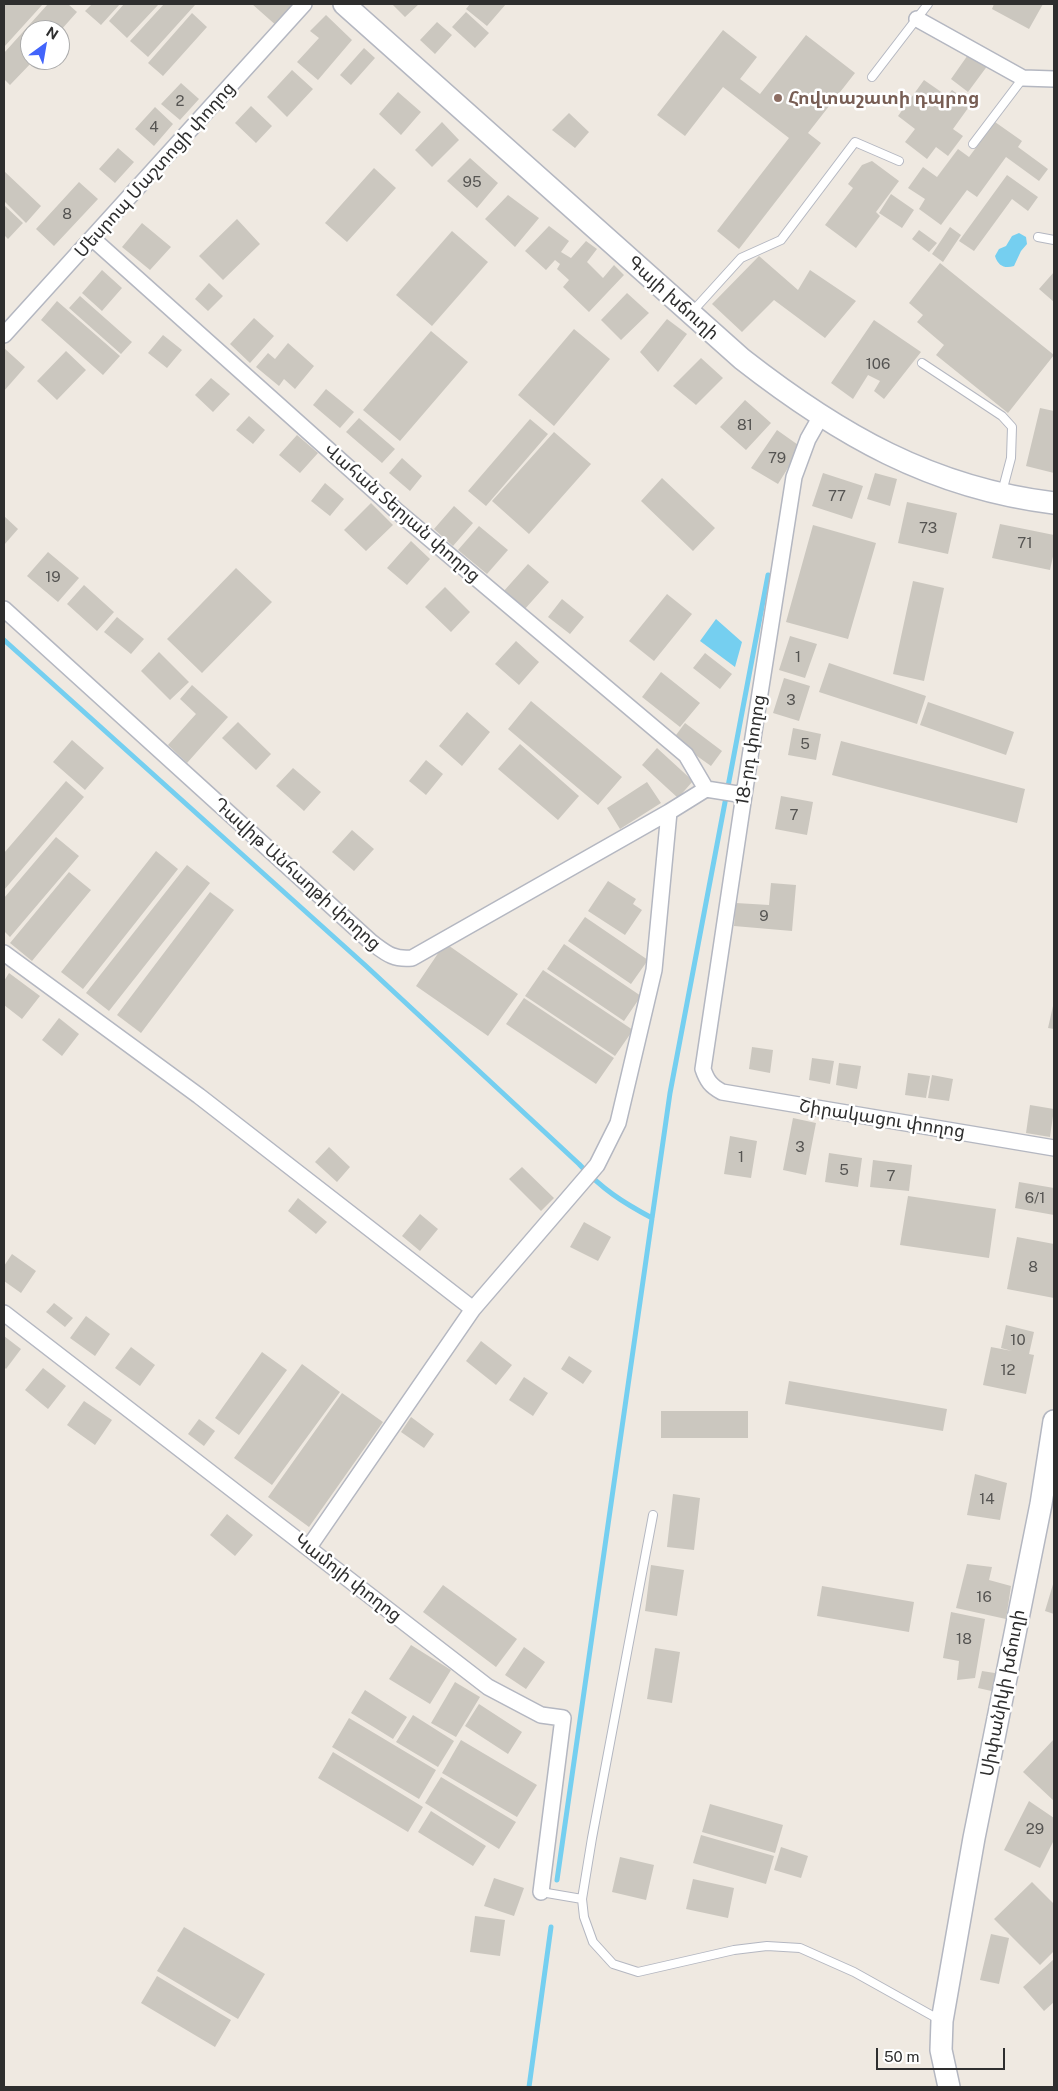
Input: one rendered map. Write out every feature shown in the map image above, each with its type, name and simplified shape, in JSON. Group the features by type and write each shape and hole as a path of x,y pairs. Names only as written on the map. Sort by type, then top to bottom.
{"main road":[{"name":"Գայի խճուղի","path":"344,4 742,359 785,393 853,436 902,461 950,479 1002,494 1021,499 1054,503"},
{"name":"Սիփանիկի խճուղի","path":"949,2087 941,2050 942,2020 974,1838 1044,1505 1054,1421"}],"street":[{"name":"Մեսրոպ Մաշտոցի փողոց","path":"4,335 304,4"},
{"path":"917,19 1023,78 1054,79"},
{"name":"Վահան Տերյան փողոց","path":"93,239 398,512 686,755 706,789"},
{"name":"18-րդ փողոց","path":"712,1087 703,1069 794,477 808,439 821,416"},
{"name":"Դավիթ Անհաղթի փողոց","path":"4,608 371,942 389,955 400,959 412,958 669,812 706,789"},
{"path":"706,789 744,795"},
{"path":"308,1547 473,1309 597,1165 618,1123 654,970 669,812"},
{"path":"4,953 200,1096 473,1309"},
{"name":"Շիրակացու փողոց","path":"712,1087 722,1092 1054,1148"},
{"name":"Կամոյի փողոց","path":"4,1313 488,1687 541,1715 563,1718 541,1892"}],"lane":[{"path":"872,77 928,4"},
{"path":"973,144 1023,78"},
{"path":"691,313 741,258 781,240 855,142 899,161"},
{"path":"1038,237 1054,240"},
{"path":"922,363 1002,416 1012,427 1011,458 1002,494"},
{"path":"653,1516 582,1899 584,1917 593,1942 613,1964 638,1972 734,1950 767,1946 800,1948 854,1972 942,2020"},
{"path":"541,1892 582,1899"}],"water":[{"path":"1019,233 1026,237 1027,244 1021,251 1014,266 1002,266 995,256 999,249 1006,246 1012,236"},
{"path":"716,619 742,642 735,667 700,641"}],"building":[{"path":"4,4 43,4 28,20 20,20 20,29 4,47"},
{"path":"48,4 68,4 77,12 70,20 34,20"},
{"path":"92,4 120,4 101,25 85,11"},
{"path":"124,4 159,4 127,38 109,21"},
{"path":"164,4 195,5 148,57 130,41"},
{"path":"252,4 297,4 278,27"},
{"path":"392,4 419,4 405,17"},
{"path":"470,4 506,4 487,26 466,9"},
{"path":"994,4 1043,4 1029,29 992,9"},
{"path":"466,12 489,33 475,48 452,27"},
{"path":"192,13 207,27 163,76 148,63"},
{"path":"326,15 352,40 318,80 297,62 319,38 310,31"},
{"path":"437,22 452,35 435,54 420,40"},
{"path":"723,30 757,57 740,79 760,94 806,35 855,73 808,133 821,143 739,249 717,231 789,138 723,87 685,136 657,115"},
{"path":"20,35 20,70 24,70 10,85 4,79 4,53"},
{"path":"364,48 375,58 351,85 340,75"},
{"path":"970,52 988,65 968,92 951,79"},
{"path":"292,70 313,89 287,117 267,97"},
{"path":"924,80 947,96 952,90 971,104 953,129 963,136 948,156 936,147 927,159 905,142 915,129 898,116"},
{"path":"181,83 199,99 180,120 161,104"},
{"path":"398,92 421,112 401,135 379,114"},
{"path":"251,106 272,126 256,143 235,123"},
{"path":"155,107 173,124 154,146 135,129"},
{"path":"569,113 589,132 575,148 552,130"},
{"path":"442,122 459,140 432,167 415,150"},
{"path":"995,122 1022,141 1018,147 1048,169 1039,181 1006,157 977,197 967,190 941,225 919,209 925,199 908,188 923,167 937,177 958,149 969,157"},
{"path":"118,148 134,162 115,183 99,169"},
{"path":"470,158 498,183 477,208 447,181"},
{"path":"872,161 899,181 876,212 880,216 856,248 825,225 853,188 848,184 862,165"},
{"path":"374,168 396,188 347,242 325,223"},
{"path":"4,171 41,206 26,223 4,201"},
{"path":"1007,175 1038,197 1028,211 1012,199 974,251 959,241"},
{"path":"79,182 98,199 54,246 36,229"},
{"path":"891,194 914,210 902,228 879,213"},
{"path":"508,195 539,218 515,247 485,219"},
{"path":"4,205 23,223 8,239 4,235"},
{"path":"237,219 260,244 223,280 199,256"},
{"path":"142,223 171,247 150,270 122,247"},
{"path":"549,226 569,241 561,252 571,258 586,241 597,249 587,262 603,278 614,265 624,275 589,312 563,287 569,280 557,269 560,264 555,260 546,270 525,251"},
{"path":"950,227 961,235 943,262 932,254"},
{"path":"919,230 937,243 929,252 912,239"},
{"path":"452,231 488,262 432,326 396,295"},
{"path":"759,256 798,290 810,270 856,301 825,338 774,300 742,332 712,304"},
{"path":"940,263 1054,355 1008,413 936,355 944,345 917,322 923,315 909,303"},
{"path":"102,270 122,288 102,311 82,293"},
{"path":"1054,272 1054,302 1039,289"},
{"path":"209,283 223,296 208,311 195,299"},
{"path":"627,293 649,313 621,340 601,320"},
{"path":"80,296 132,342 121,354 69,308"},
{"path":"57,301 120,356 103,375 41,320"},
{"path":"254,318 274,336 250,363 230,344"},
{"path":"667,319 687,334 658,372 640,352"},
{"path":"874,320 921,352 884,399 874,391 880,381 868,375 853,399 831,383"},
{"path":"574,329 610,359 554,426 518,395"},
{"path":"431,331 468,362 400,441 363,410"},
{"path":"163,335 182,350 167,368 148,353"},
{"path":"288,343 314,366 295,389 284,379 279,386 256,367 268,353 275,359"},
{"path":"4,348 25,367 4,391"},
{"path":"66,351 86,370 57,400 37,381"},
{"path":"701,358 723,378 696,405 673,386"},
{"path":"211,378 230,394 213,412 195,395"},
{"path":"326,389 354,412 340,428 313,405"},
{"path":"745,400 771,423 746,450 720,427"},
{"path":"1040,408 1054,411 1054,473 1026,466"},
{"path":"249,416 265,430 253,444 236,430"},
{"path":"359,418 395,449 382,463 346,432"},
{"path":"530,419 548,434 486,506 468,491"},
{"path":"777,430 801,447 778,484 751,468"},
{"path":"554,432 591,464 529,534 492,501"},
{"path":"297,435 318,453 300,473 279,455"},
{"path":"402,458 422,476 410,491 389,473"},
{"path":"823,473 863,486 852,519 812,506"},
{"path":"875,473 897,479 890,506 867,499"},
{"path":"662,478 715,528 693,551 641,501"},
{"path":"325,483 344,499 330,516 311,501"},
{"path":"907,502 957,513 948,554 898,543"},
{"path":"371,503 393,525 366,551 344,530"},
{"path":"454,506 473,523 453,546 434,529"},
{"path":"4,516 18,529 4,545"},
{"path":"1000,524 1054,535 1054,552 1050,570 992,558"},
{"path":"813,525 876,543 848,639 786,622"},
{"path":"479,526 508,550 487,574 458,550"},
{"path":"411,541 430,559 407,585 387,568"},
{"path":"48,552 79,578 58,602 27,576"},
{"path":"528,564 549,582 524,610 503,592"},
{"path":"236,568 272,602 202,673 167,639"},
{"path":"913,581 944,588 924,681 893,674"},
{"path":"84,585 114,612 97,631 67,604"},
{"path":"445,587 470,612 451,632 425,607"},
{"path":"667,594 692,614 654,661 629,641"},
{"path":"562,599 584,617 570,634 548,617"},
{"path":"117,617 144,639 131,654 104,632"},
{"path":"790,636 817,644 805,678 779,670"},
{"path":"516,641 539,662 519,685 495,664"},
{"path":"159,652 189,682 170,700 141,671"},
{"path":"705,653 732,674 720,689 693,668"},
{"path":"829,663 926,696 917,724 819,692"},
{"path":"661,672 700,703 680,727 642,697"},
{"path":"784,678 810,686 799,721 773,713"},
{"path":"192,685 228,717 187,763 168,745 196,714 180,699"},
{"path":"531,701 622,777 598,805 508,729"},
{"path":"928,702 1014,732 1006,755 920,725"},
{"path":"467,712 490,732 462,766 439,746"},
{"path":"238,722 271,754 256,770 222,738"},
{"path":"685,723 722,751 711,766 673,739"},
{"path":"793,728 821,734 816,760 788,755"},
{"path":"72,740 104,768 85,790 53,762"},
{"path":"841,741 1025,789 1017,823 832,775"},
{"path":"520,744 579,796 558,820 498,769"},
{"path":"657,748 693,781 678,798 642,765"},
{"path":"426,760 443,774 426,795 409,781"},
{"path":"293,768 321,792 304,811 276,786"},
{"path":"66,781 84,797 4,890 4,853"},
{"path":"647,782 661,803 620,829 607,808"},
{"path":"781,796 813,802 807,835 775,829"},
{"path":"352,830 374,849 354,871 332,852"},
{"path":"56,837 79,856 10,937 4,931 4,898"},
{"path":"156,851 178,869 83,989 61,972"},
{"path":"187,865 210,883 109,1011 86,993"},
{"path":"69,872 91,890 32,961 10,943"},
{"path":"608,881 636,899 633,904 642,910 625,935 588,911"},
{"path":"771,883 796,885 792,931 734,926 736,903 769,905"},
{"path":"210,892 234,910 141,1033 117,1015"},
{"path":"585,917 648,960 631,984 568,941"},
{"path":"445,943 518,994 488,1036 416,986"},
{"path":"564,944 641,996 624,1021 547,969"},
{"path":"543,970 633,1030 615,1056 525,996"},
{"path":"9,973 40,996 22,1019 4,1005 4,981"},
{"path":"524,998 614,1058 596,1084 506,1024"},
{"path":"1054,1006 1054,1029 1048,1028"},
{"path":"59,1018 79,1034 62,1056 42,1040"},
{"path":"752,1047 773,1050 770,1073 749,1069"},
{"path":"812,1058 834,1061 830,1084 809,1080"},
{"path":"839,1063 861,1066 857,1089 836,1085"},
{"path":"908,1073 930,1076 926,1098 905,1095"},
{"path":"932,1075 953,1079 949,1101 928,1098"},
{"path":"1030,1105 1054,1109 1050,1137 1026,1133"},
{"path":"793,1118 816,1123 806,1175 783,1170"},
{"path":"730,1136 757,1141 751,1178 724,1174"},
{"path":"329,1147 350,1167 337,1182 315,1162"},
{"path":"829,1153 862,1158 858,1187 825,1182"},
{"path":"873,1160 912,1165 909,1191 870,1187"},
{"path":"522,1167 554,1198 541,1211 509,1179"},
{"path":"1019,1182 1054,1188 1054,1215 1015,1208"},
{"path":"908,1196 996,1209 989,1258 900,1245"},
{"path":"298,1198 327,1222 316,1234 288,1211"},
{"path":"420,1214 438,1229 420,1251 402,1236"},
{"path":"584,1222 611,1237 598,1261 570,1247"},
{"path":"1017,1237 1054,1244 1054,1298 1007,1289"},
{"path":"12,1254 36,1271 21,1293 4,1281 4,1266"},
{"path":"54,1303 73,1318 65,1327 46,1312"},
{"path":"86,1316 110,1334 95,1356 70,1338"},
{"path":"1006,1325 1034,1332 1029,1354 1034,1355 1026,1394 983,1385 991,1347 1012,1351 1001,1348"},
{"path":"4,1336 21,1349 6,1369 4,1367"},
{"path":"481,1341 512,1365 496,1385 466,1361"},
{"path":"131,1347 155,1365 140,1386 115,1368"},
{"path":"262,1352 287,1370 239,1435 215,1418"},
{"path":"569,1356 592,1371 583,1384 561,1369"},
{"path":"302,1364 340,1392 272,1485 234,1458"},
{"path":"43,1368 66,1386 48,1409 25,1390"},
{"path":"524,1377 548,1393 533,1416 509,1400"},
{"path":"789,1381 947,1409 943,1431 785,1404"},
{"path":"342,1393 383,1422 309,1527 268,1497"},
{"path":"84,1401 112,1420 95,1445 67,1425"},
{"path":"661,1411 748,1411 748,1438 661,1438"},
{"path":"411,1417 434,1434 424,1448 401,1432"},
{"path":"199,1419 215,1431 204,1446 188,1434"},
{"path":"975,1474 1007,1483 1000,1520 967,1515"},
{"path":"673,1494 700,1498 694,1550 667,1547"},
{"path":"227,1514 253,1535 235,1556 210,1535"},
{"path":"967,1564 992,1567 989,1580 1011,1586 1006,1619 956,1608"},
{"path":"651,1565 684,1570 677,1616 645,1611"},
{"path":"1054,1581 1054,1614 1045,1611"},
{"path":"443,1585 517,1639 496,1667 423,1612"},
{"path":"822,1586 914,1602 909,1632 817,1616"},
{"path":"951,1612 985,1619 975,1678 957,1680 959,1661 943,1658"},
{"path":"411,1645 451,1670 430,1704 389,1679"},
{"path":"524,1647 545,1662 526,1689 505,1675"},
{"path":"655,1648 680,1652 672,1703 647,1699"},
{"path":"982,1671 1001,1674 996,1692 978,1688"},
{"path":"455,1682 480,1697 456,1737 431,1723"},
{"path":"365,1690 407,1717 393,1739 351,1713"},
{"path":"479,1704 522,1732 508,1754 465,1726"},
{"path":"413,1715 454,1741 438,1767 396,1742"},
{"path":"349,1718 436,1770 419,1799 332,1747"},
{"path":"1054,1739 1054,1801 1023,1772"},
{"path":"461,1740 537,1785 517,1817 442,1773"},
{"path":"333,1752 423,1807 408,1832 318,1778"},
{"path":"441,1777 516,1822 499,1849 425,1803"},
{"path":"1029,1801 1054,1818 1054,1840 1040,1868 1004,1850"},
{"path":"710,1804 783,1825 775,1853 702,1832"},
{"path":"431,1811 486,1846 473,1866 418,1832"},
{"path":"701,1835 774,1856 766,1884 693,1863"},
{"path":"781,1847 808,1856 801,1878 774,1870"},
{"path":"620,1857 654,1865 646,1900 612,1892"},
{"path":"494,1878 524,1888 514,1916 484,1906"},
{"path":"693,1879 734,1888 728,1918 686,1909"},
{"path":"1032,1882 1054,1904 1054,1951 1040,1965 994,1919"},
{"path":"475,1916 505,1920 500,1956 470,1952"},
{"path":"184,1927 265,1974 238,2019 157,1971"},
{"path":"991,1934 1009,1938 999,1984 980,1980"},
{"path":"1054,1959 1054,2002 1044,2011 1023,1987"},
{"path":"157,1976 231,2020 215,2047 141,2003"}],"waterway":[{"path":"557,1880 670,1093 768,575"},
{"path":"4,640 366,966 596,1181 622,1200 652,1218"},
{"path":"529,2087 551,1927"}],"place":[{"name":"Հովտաշատի դպրոց","path":"778,98"}]}
